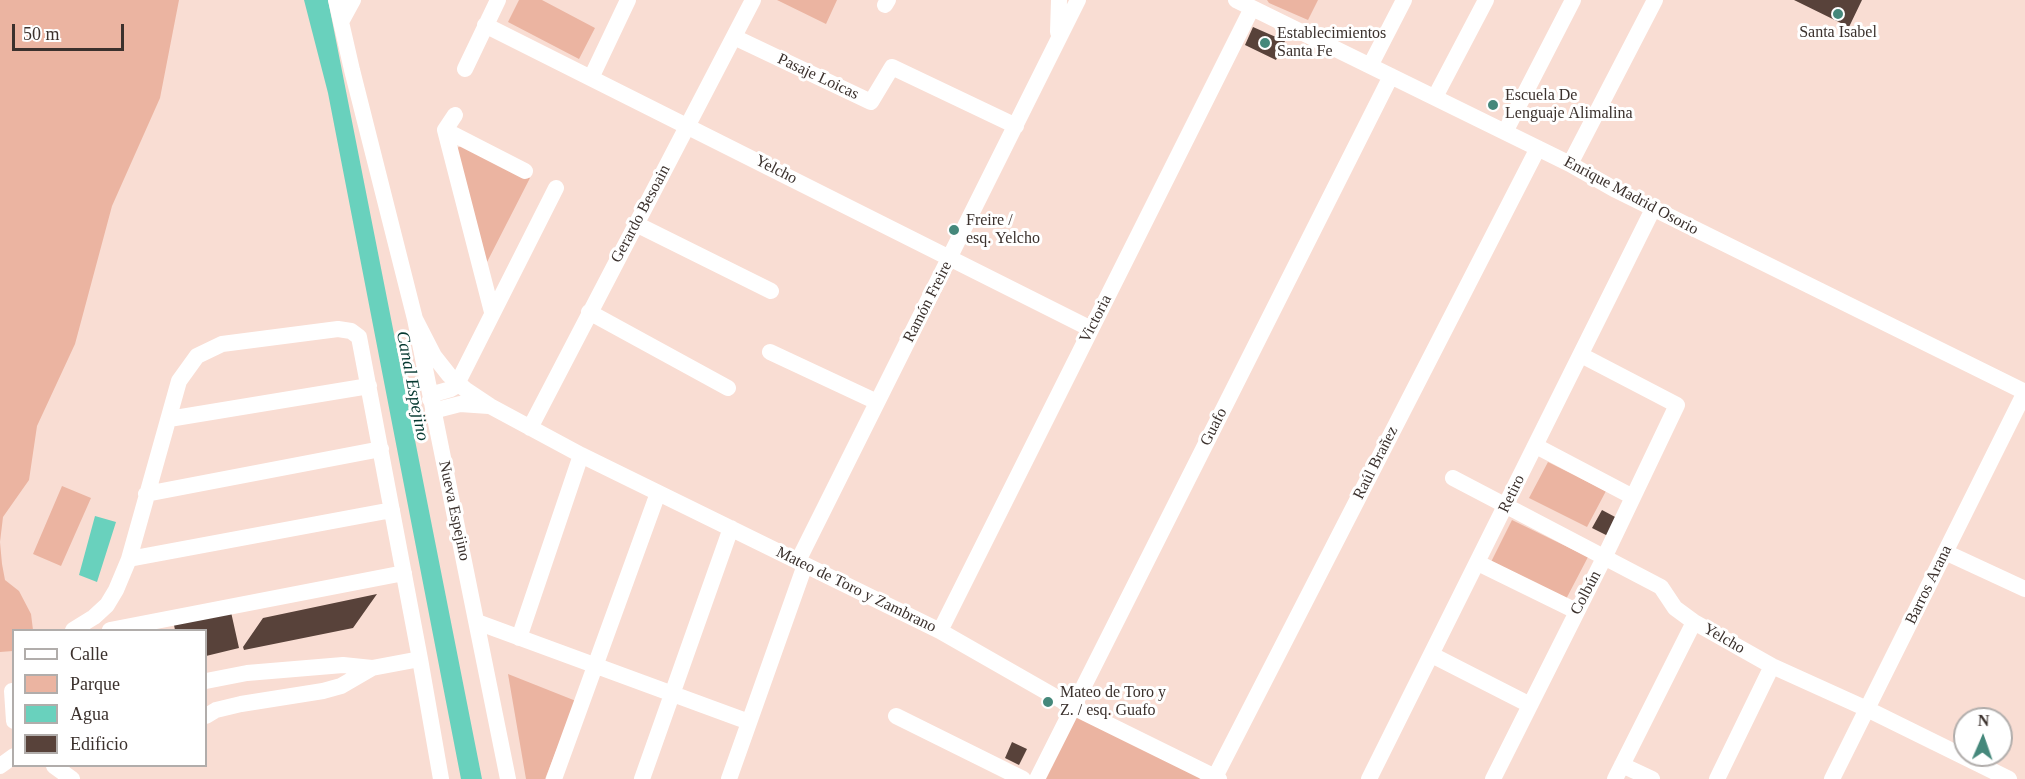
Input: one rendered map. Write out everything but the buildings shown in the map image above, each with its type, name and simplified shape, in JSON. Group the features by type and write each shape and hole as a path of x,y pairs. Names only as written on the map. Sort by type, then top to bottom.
{"street":[{"name":"Nueva Espejino","path":"336,0 415,319 508,779"},
{"path":"341,22 353,0"},
{"path":"465,69 498,0"},
{"path":"591,78 627,0"},
{"name":"Gerardo Besoain","path":"530,428 753,0"},
{"name":"Ramón Freire","path":"1057,42 1059,0"},
{"name":"Ramón Freire","path":"729,779 801,563 877,402 1078,0"},
{"name":"Enrique Madrid Osorio","path":"1236,0 1538,148 1653,209 2025,392"},
{"path":"1370,66 1404,0"},
{"path":"1435,98 1486,0"},
{"path":"1505,132 1574,0"},
{"path":"1570,164 1655,0"},
{"name":"Victoria","path":"940,631 1252,8"},
{"name":"Yelcho","path":"485,25 1091,329"},
{"name":"Pasaje Loicas","path":"734,37 871,102 891,68 1016,126"},
{"name":"Guafo","path":"1037,779 1390,76"},
{"path":"455,115 445,130 492,312"},
{"path":"445,130 525,171"},
{"name":"Raúl Brañez","path":"1216,778 1538,148"},
{"path":"431,405 438,393 454,388 457,383 556,188"},
{"name":"Retiro","path":"1369,779 1653,209"},
{"path":"636,224 771,291"},
{"path":"589,312 728,388"},
{"name":"Mateo de Toro y Zambrano","path":"415,319 434,356 457,383 490,406 581,455 940,631 1073,707 1216,778"},
{"path":"75,629 94,617 107,605 116,590 129,559 179,381 197,356 222,344 338,329 351,331 359,337 369,386 441,779"},
{"path":"770,352 877,402"},
{"name":"Colbún","path":"1493,779 1604,558 1677,405 1581,355"},
{"path":"169,419 369,386"},
{"name":"Barros Arana","path":"1832,779 2025,392"},
{"name":"Mateo de Toro y Zambrano","path":"431,405 490,406"},
{"path":"1536,446 1633,496"},
{"path":"146,494 381,449"},
{"path":"519,638 581,455"},
{"name":"Yelcho","path":"1453,478 1661,587 1675,608 1694,622 1772,666 1867,709 2008,779"},
{"path":"554,779 658,493"},
{"path":"129,559 392,510"},
{"path":"642,779 731,528"},
{"path":"1945,552 2025,589"},
{"path":"1478,563 1576,611"},
{"path":"115,629 404,573"},
{"path":"477,622 749,722"},
{"path":"1652,779 1619,772 1694,622"},
{"path":"1432,655 1530,705"},
{"path":"207,681 247,673 313,666 342,665 372,668 420,660"},
{"path":"1717,779 1772,666"},
{"path":"207,715 216,710 241,704 323,691 340,686 372,668"},
{"path":"896,716 1023,779"},
{"path":"57,767 72,779"}],"green space":[{"path":"0,0 179,0 160,98 112,206 75,344 37,426 29,480 3,517 0,542"},
{"path":"519,0 542,0 595,28 579,59 508,22"},
{"path":"777,0 837,0 826,24"},
{"path":"1267,0 1318,0 1308,20 1269,3"},
{"path":"463,145 530,178 486,264 455,149"},
{"path":"1548,462 1606,491 1587,527 1529,498"},
{"path":"62,486 91,498 61,566 33,554"},
{"path":"1512,520 1588,557 1564,603 1489,566"},
{"path":"0,542 5,580 19,591 31,614 33,629 12,629 12,651 0,652"},
{"path":"508,674 576,701 545,779 526,779"},
{"path":"1074,718 1080,718 1200,779 1042,779"}],"water":[{"path":"304,0 328,0 482,779 461,779 328,93"},
{"path":"95,516 116,522 97,582 79,575"}],"place":[{"name":"Santa Isabel","path":"1838,14"},
{"name":"Establecimientos Santa Fe","path":"1265,43"},
{"name":"Escuela De Lenguaje Alimalina","path":"1493,105"},
{"name":"Freire / esq. Yelcho","path":"954,230"},
{"name":"Mateo de Toro y Z. / esq. Guafo","path":"1048,702"}],"water label":[{"name":"Canal Espejino","path":"412,386"}]}
